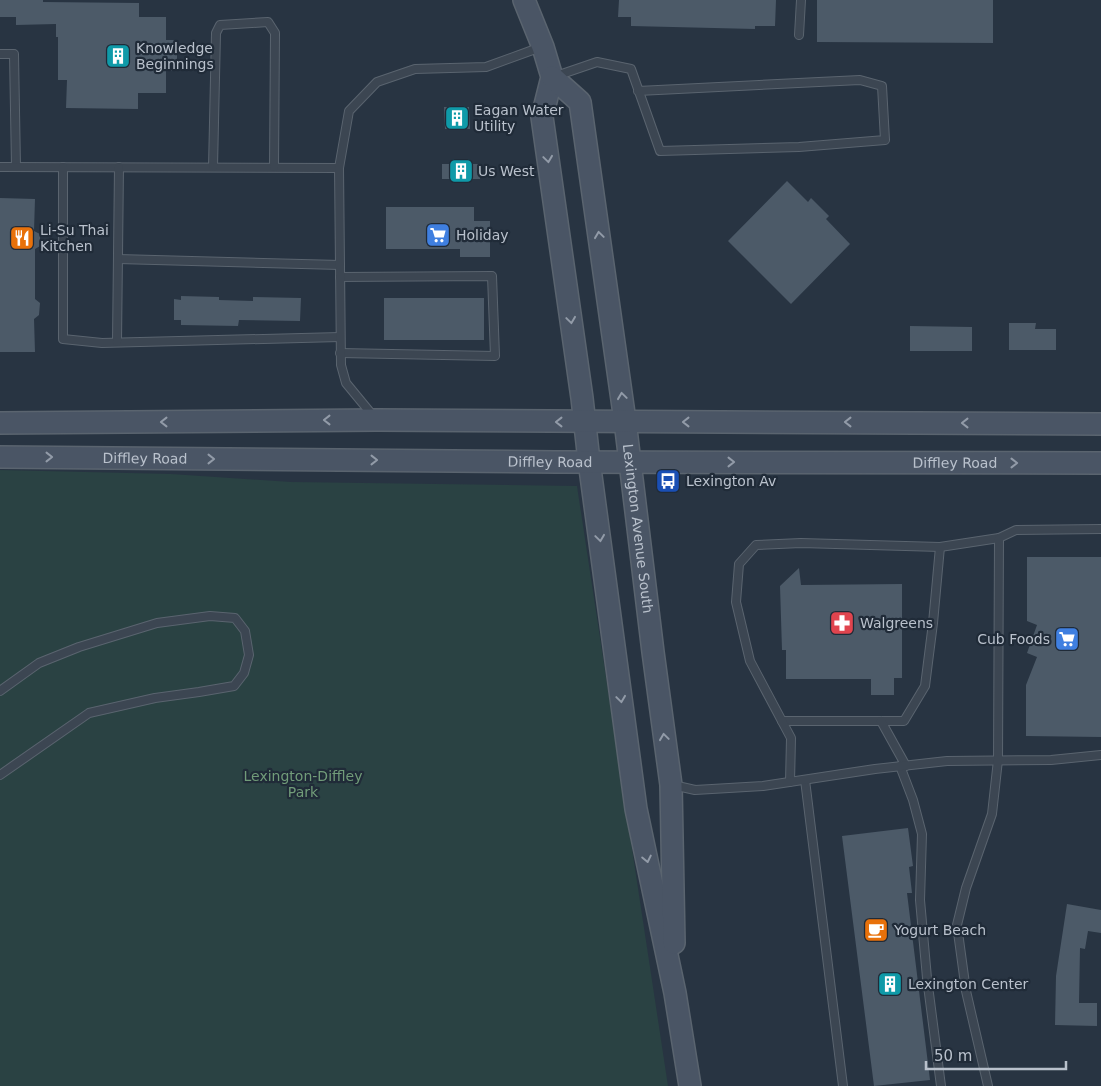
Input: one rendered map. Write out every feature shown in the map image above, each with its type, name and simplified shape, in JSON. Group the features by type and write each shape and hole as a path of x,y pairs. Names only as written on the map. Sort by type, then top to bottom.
{"main road":[{"path":"524,0 543,47 552,77"},
{"name":"Lexington Avenue South","path":"675,993 671,785 625,421 580,102 552,77 542,117 585,421 636,809 675,993 690,1086"},
{"path":"0,423 376,420 1101,424"},
{"name":"Diffley Road","path":"0,457 630,462 1101,463"}],"lane":[{"path":"799,35 801,0"},
{"path":"213,167 216,33 220,25 268,22 274,33 274,167"},
{"path":"376,420 346,383 340,354 339,168 349,110 376,82 415,69 486,67 543,47"},
{"path":"0,54 14,54 16,167"},
{"path":"552,77 597,62 631,69 638,91 660,151 799,147 885,140 882,86 860,80 638,91"},
{"path":"0,167 339,168"},
{"path":"62,167 64,339 102,343 340,337"},
{"path":"117,342 119,167"},
{"path":"118,259 340,265"},
{"path":"340,278 492,276 495,356 340,354"},
{"path":"790,782 791,738 750,661 736,602 739,564 756,545 801,542 940,547 999,538 1016,530 1101,529"},
{"path":"988,1086 966,991 957,925 966,888 992,814 998,760 999,538"},
{"path":"782,721 904,721 925,686 940,547"},
{"path":"0,691 39,663 79,647 157,623 210,616 235,618 246,631 249,655 244,673 234,686 155,698 89,713 0,774"},
{"path":"881,721 903,766 922,834 920,900 941,1086"},
{"path":"671,785 695,790 763,786 947,761 1051,760 1101,756"},
{"path":"805,780 843,1086"}],"green space":[{"name":"Lexington-Diffley Park","path":"0,470 171,474 291,482 577,486 668,1086 0,1086"}],"building":[{"name":"Knowledge Beginnings","path":"0,0 139,3 139,17 166,17 166,40 177,40 177,71 166,71 166,93 138,93 138,109 66,108 67,80 58,80 58,37 56,37 56,24 16,25 16,17 0,17"},
{"path":"619,0 776,0 775,26 755,26 755,29 631,26 631,17 618,17"},
{"path":"817,0 993,0 993,43 817,42"},
{"name":"Eagan Water Utility","path":"444,107 469,107 470,129 445,129"},
{"name":"Us West","path":"442,164 480,164 480,179 442,179"},
{"path":"787,181 808,202 811,198 829,216 826,219 850,244 791,304 728,241"},
{"path":"0,198 35,199 34,231 40,234 40,246 35,249 35,299 40,303 39,315 34,319 35,352 0,352"},
{"name":"Holiday","path":"386,207 474,207 474,221 490,221 490,257 460,257 460,249 386,249"},
{"path":"181,296 219,297 219,300 253,301 253,297 301,298 300,321 239,320 238,326 181,325 181,320 174,320 174,299 181,300"},
{"path":"384,298 484,298 484,340 384,340"},
{"path":"1009,323 1036,323 1035,329 1056,329 1056,350 1009,350"},
{"path":"910,326 972,327 972,351 910,351"},
{"name":"Cub Foods","path":"1027,557 1101,557 1101,737 1026,736 1026,685 1037,657 1027,653 1037,625 1027,621"},
{"name":"Walgreens","path":"799,568 801,585 902,584 902,678 894,678 894,695 871,695 871,679 786,679 786,650 782,650 780,586"},
{"name":"Lexington Center","path":"908,828 913,866 909,867 912,893 907,893 930,1080 874,1086 842,836"},
{"path":"1067,904 1101,910 1101,933 1088,931 1085,949 1080,948 1079,1003 1097,1003 1097,1026 1055,1025 1056,976"}],"place":[{"name":"Knowledge Beginnings","path":"118,56"},
{"name":"Eagan Water Utility","path":"457,118"},
{"name":"Us West","path":"461,171"},
{"name":"Holiday","path":"438,235"},
{"name":"Li-Su Thai Kitchen","path":"22,238"},
{"name":"Lexington Av","path":"668,481"},
{"name":"Walgreens","path":"842,623"},
{"name":"Cub Foods","path":"1067,639"},
{"name":"Yogurt Beach","path":"876,930"},
{"name":"Lexington Center","path":"890,984"}]}
